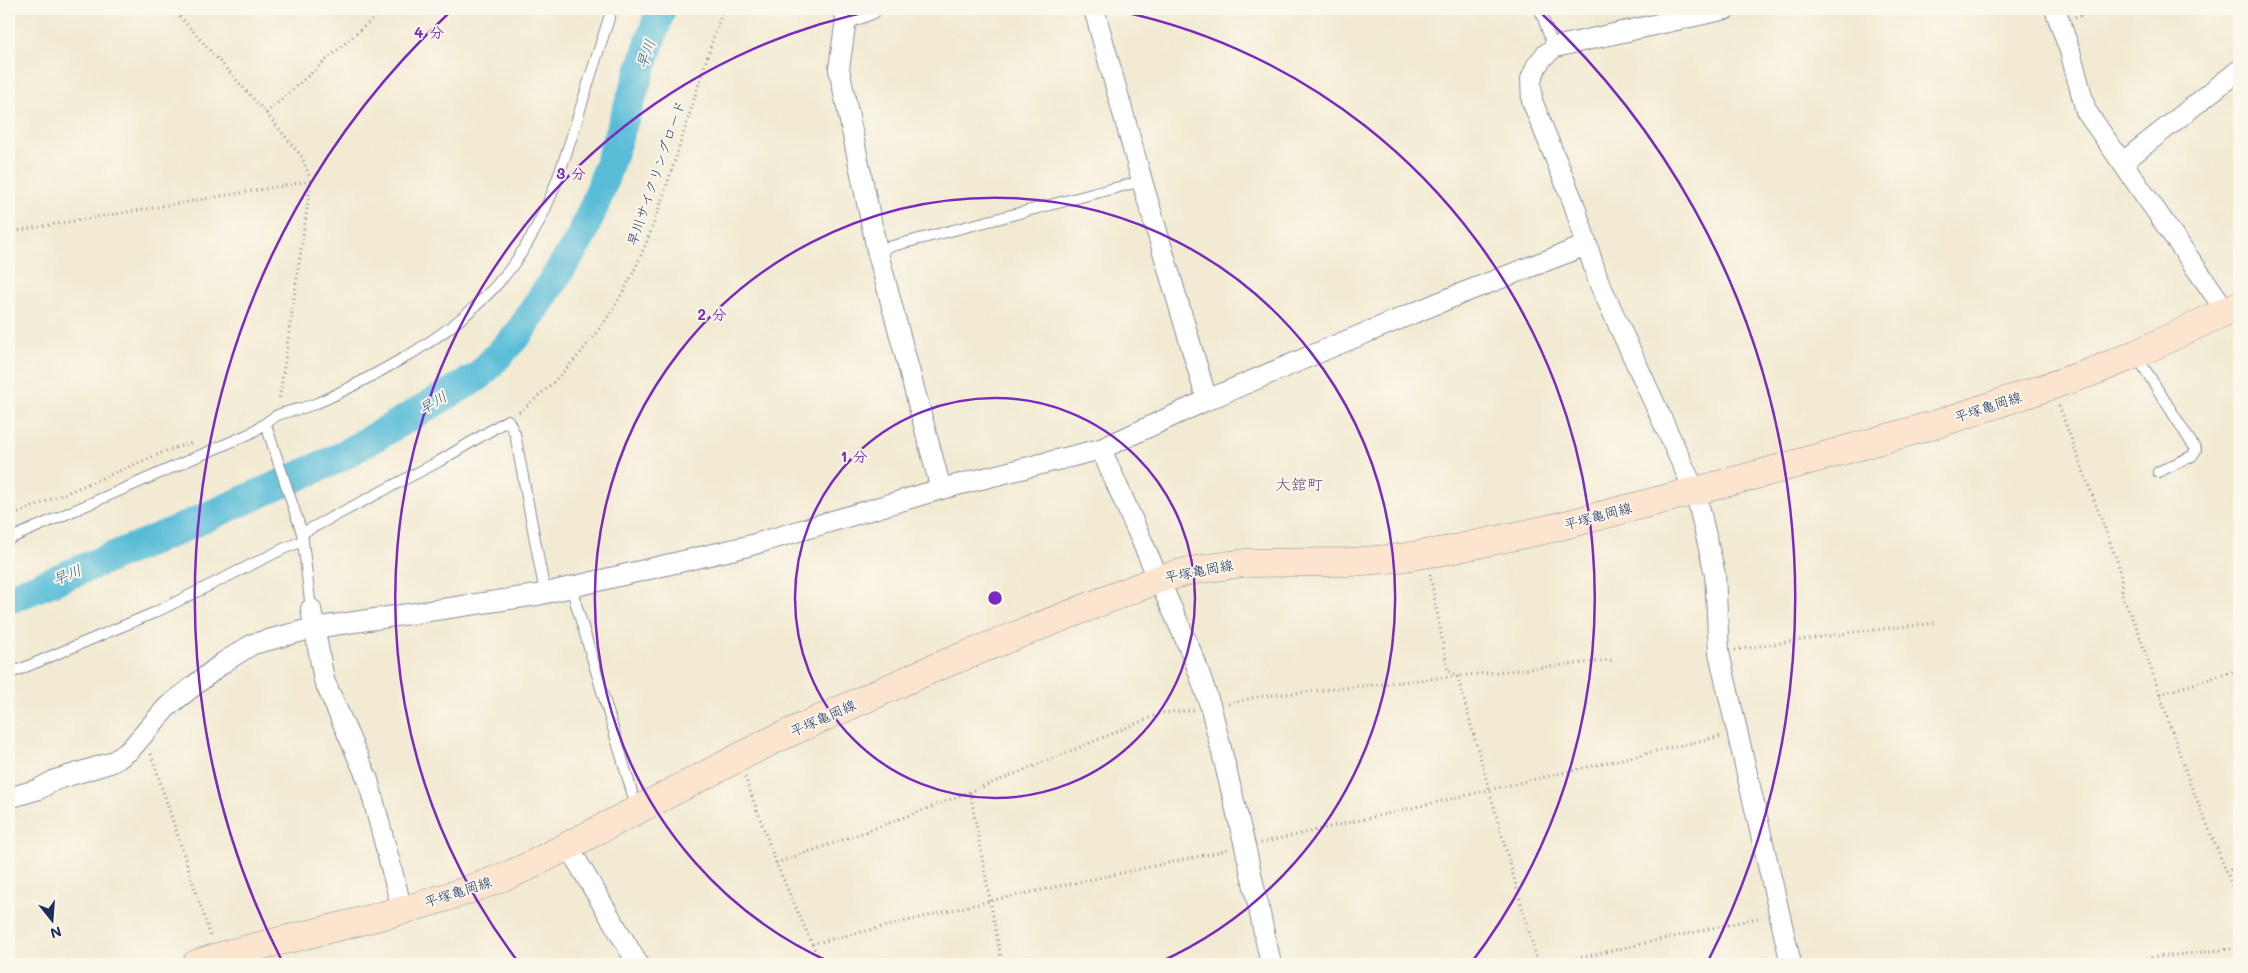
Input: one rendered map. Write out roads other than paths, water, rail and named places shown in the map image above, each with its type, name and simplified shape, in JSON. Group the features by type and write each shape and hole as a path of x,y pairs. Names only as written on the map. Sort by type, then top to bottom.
{"main road":[{"name":"平塚亀岡線","path":"207,961 402,909 486,884 568,846 737,758 934,668 1159,579 1190,571 1244,563 1351,562 1450,550 1553,528 1937,424 2051,386 2136,354 2232,308"}],"street":[{"path":"871,9 840,14 839,69 877,250 941,489"},
{"path":"1094,9 1142,181 1207,400"},
{"path":"1726,9 1556,47 1545,54 1537,65 1531,79 1531,95 1537,117 1574,204 1598,280 1695,491 1715,574 1719,653 1791,964"},
{"path":"2057,15 2070,51 2086,111 2232,308"},
{"path":"2123,162 2239,70"},
{"path":"9,798 39,789 55,780 110,763 130,750 140,736 167,707 244,648 295,632 313,619 546,593 748,546 941,489 1102,449 1207,400 1460,294 1587,245"},
{"path":"1102,449 1195,661 1211,708 1245,846 1271,964"},
{"path":"313,619 324,680 368,780 402,909"},
{"path":"568,846 638,964"}],"lane":[{"path":"9,539 98,502 267,427 275,416 298,411 319,402 414,351 451,327 475,306 513,265 531,237 547,206 564,160 612,9"},
{"path":"1540,9 1551,41 1556,47"},
{"path":"877,250 1142,181"},
{"path":"2136,354 2196,450 2192,456 2158,472"},
{"path":"9,674 144,618 221,581 285,548 302,534 438,462 508,420 515,434 546,593"},
{"path":"267,427 302,534 313,619"},
{"path":"571,587 638,810"}],"waterway":[{"name":"早川","path":"9,599 175,531 339,458 479,376 519,333 580,239 599,194 661,9"}],"district":[{"name":"大舘町","path":"1299,484"}]}
